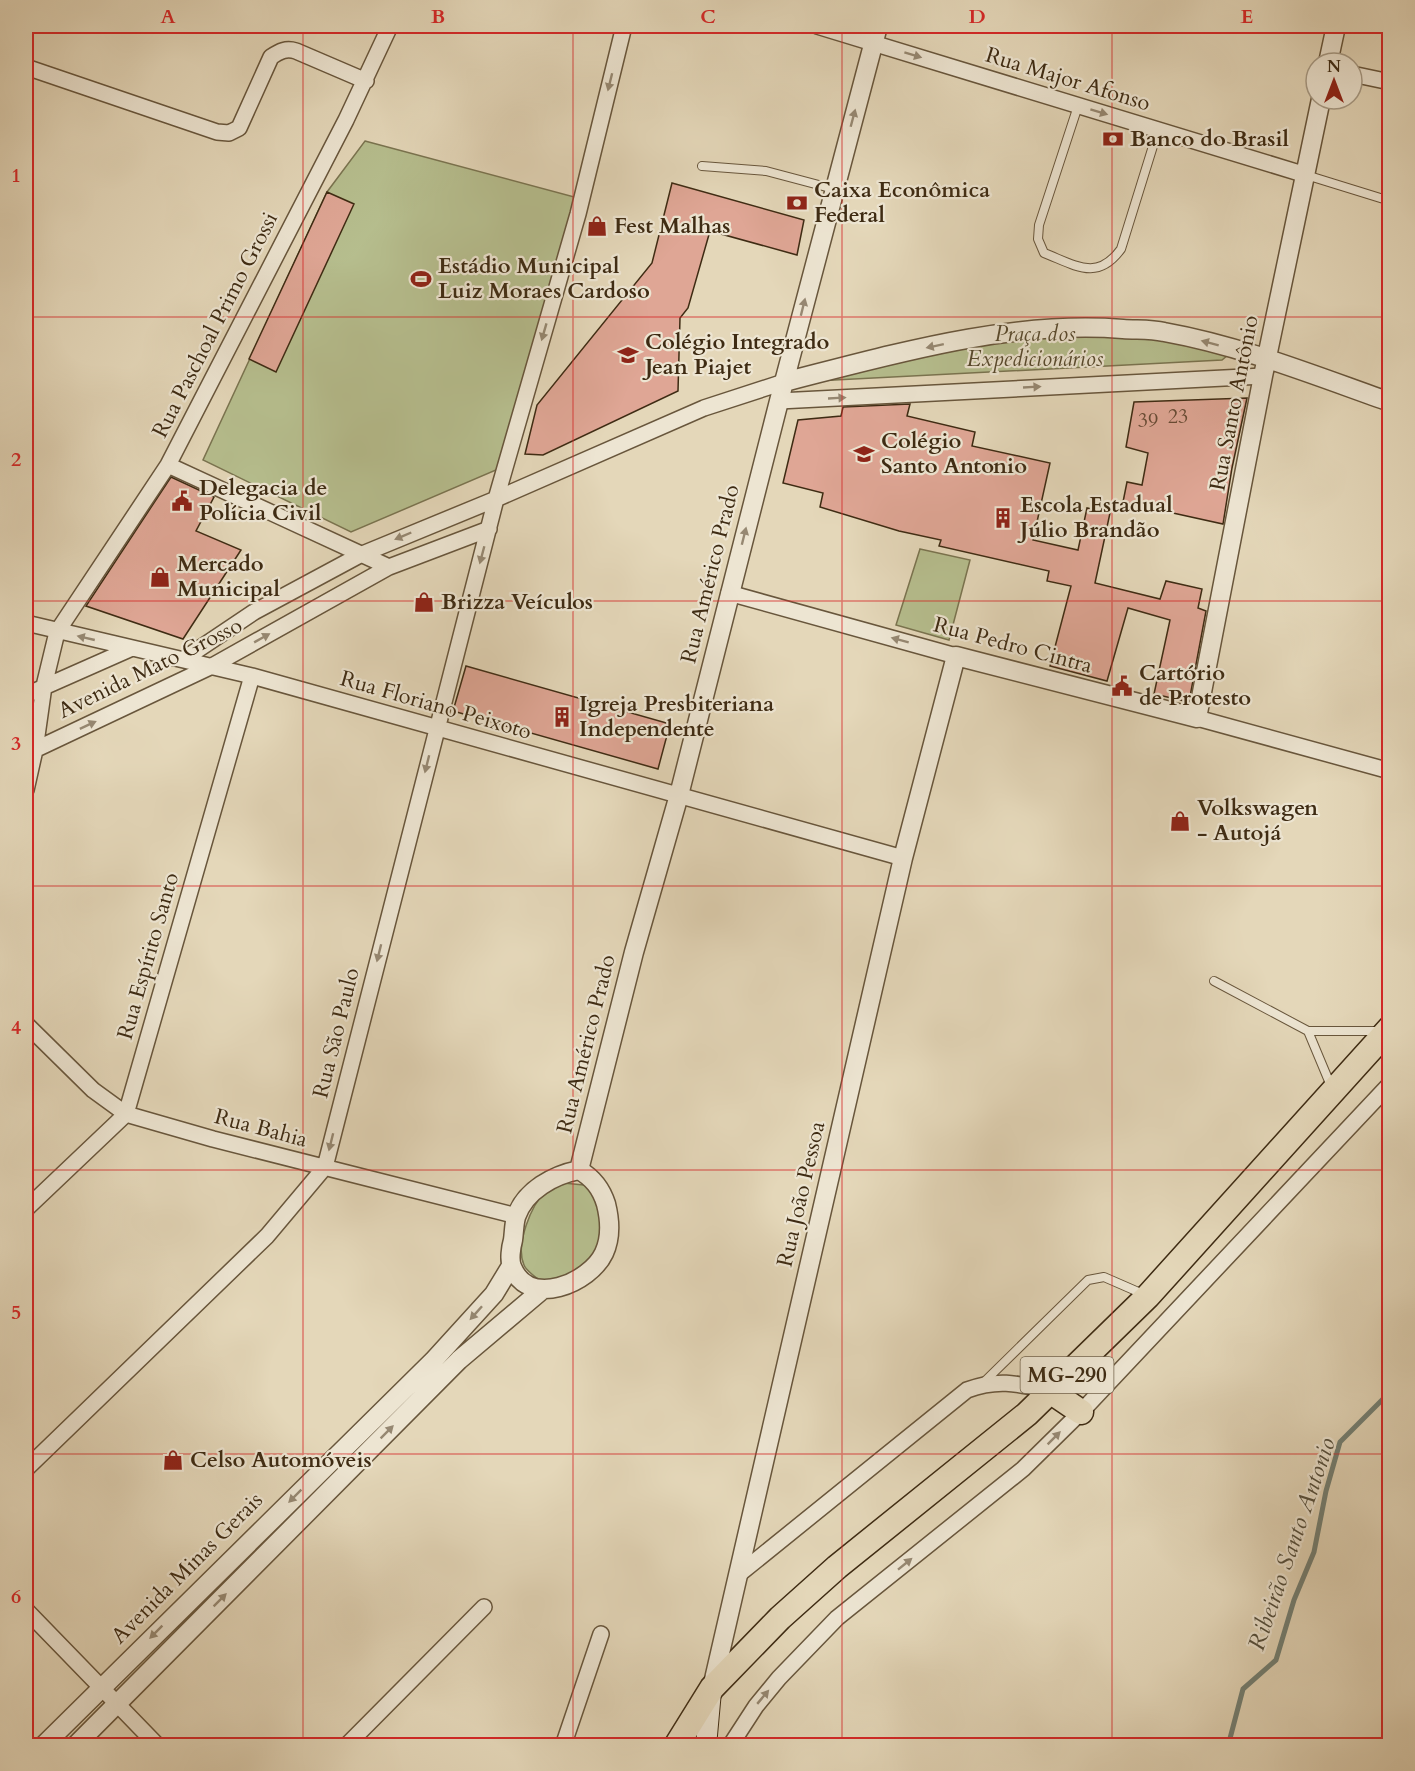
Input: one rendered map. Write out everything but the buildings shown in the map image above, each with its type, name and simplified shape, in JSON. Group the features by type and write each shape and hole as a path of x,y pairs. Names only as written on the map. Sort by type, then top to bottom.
{"highway":[{"name":"MG-290","path":"676,1746 712,1688 780,1618 837,1567 1027,1414 1148,1296 1388,1029"},
{"path":"1050,1391 1081,1412"}],"main road":[{"name":"Rua João Pessoa","path":"706,1746 712,1688"}],"street":[{"name":"Rua Paschoal Primo Grossi","path":"57,632 168,465 366,81 390,26"},
{"name":"Rua São Paulo","path":"26,1469 267,1236 325,1167 496,499 578,214 624,26"},
{"name":"Rua Major Afonso","path":"817,26 876,34 1078,106 1306,175"},
{"path":"1331,51 1336,26"},
{"name":"Rua Américo Prado","path":"579,1170 634,952 679,795 729,593 876,34"},
{"path":"26,67 218,132 229,133 239,128 271,57 279,51 289,49 296,51 366,81"},
{"path":"1364,77 1389,82"},
{"name":"Rua Santo Antônio","path":"1197,718 1265,367 1319,111"},
{"path":"784,382 980,337 1035,328 1102,327 1163,331 1265,367 1389,402"},
{"path":"779,401 1265,367"},
{"name":"Avenida Mato Grosso","path":"184,659 254,612 360,555 496,499 704,408 784,382"},
{"path":"168,465 389,567"},
{"name":"Avenida Mato Grosso","path":"30,752 212,666 389,567 489,529"},
{"name":"Rua Pedro Cintra","path":"729,593 1389,771"},
{"name":"Rua Floriano Peixoto","path":"26,623 252,676 903,858"},
{"path":"26,790 30,752 57,632"},
{"name":"Avenida Mato Grosso","path":"26,695 130,649"},
{"name":"Rua João Pessoa","path":"712,1688 903,858 956,656"},
{"name":"Rua Espírito Santo","path":"126,1114 252,676"},
{"name":"Rua Bahia","path":"26,1024 93,1090 126,1114 213,1139 517,1216"},
{"path":"730,1746 756,1706 779,1678 837,1618 1023,1469 1081,1412 1389,1084"},
{"path":"26,1209 126,1114"},
{"path":"579,1170 593,1178 609,1214 609,1235 604,1254 580,1279 563,1287 542,1290 521,1279 511,1266 517,1216 528,1198 542,1185 559,1174 579,1170"},
{"name":"Avenida Minas Gerais","path":"43,1746 433,1361 494,1293 511,1266"},
{"name":"Avenida Minas Gerais","path":"75,1746 459,1360 542,1290"},
{"path":"738,1575 967,1390 982,1384 1007,1382 1050,1391"},
{"path":"346,1746 484,1607"},
{"path":"26,1610 158,1746"},
{"path":"563,1746 601,1634"}],"lane":[{"path":"1078,106 1039,225 1038,239 1044,253 1081,268 1099,268 1111,262 1121,249 1158,130"},
{"path":"702,166 766,171 834,189"},
{"path":"1306,175 1389,201"},
{"path":"1214,981 1308,1031 1388,1029"},
{"path":"1308,1031 1333,1090"},
{"path":"982,1384 1088,1280 1104,1277 1148,1296"}],"green space":[{"name":"Estádio Municipal Luiz Moraes Cardoso","path":"365,141 578,198 503,467 351,532 203,460 327,192"},
{"name":"Praça dos Expedicionários","path":"1113,323 1234,350 1222,360 796,382 849,358"},
{"path":"920,549 970,560 949,640 896,625"},
{"path":"563,1183 584,1185 591,1191 599,1204 601,1243 580,1273 540,1281 524,1265 523,1236 530,1215 540,1197 548,1190"}],"waterway":[{"name":"Ribeirão Santo Antonio","path":"1228,1746 1243,1689 1276,1660 1294,1600 1314,1552 1326,1491 1340,1442 1390,1392"}],"place":[{"name":"Banco do Brasil","path":"1113,139"},
{"name":"Caixa Econômica Federal","path":"797,203"},
{"name":"Fest Malhas","path":"597,226"},
{"name":"Estádio Municipal Luiz Moraes Cardoso","path":"421,279"},
{"name":"Colégio Integrado Jean Piajet","path":"628,355"},
{"name":"Colégio Santo Antonio","path":"864,454"},
{"name":"Delegacia de Polícia Civil","path":"182,501"},
{"name":"Escola Estadual Júlio Brandão","path":"1003,518"},
{"name":"Mercado Municipal","path":"160,577"},
{"name":"Brizza Veículos","path":"424,602"},
{"name":"Cartório de Protesto","path":"1122,686"},
{"name":"Igreja Presbiteriana Independente","path":"562,717"},
{"name":"Volkswagen - Autojá","path":"1180,821"},
{"name":"Celso Automóveis","path":"173,1460"}]}
